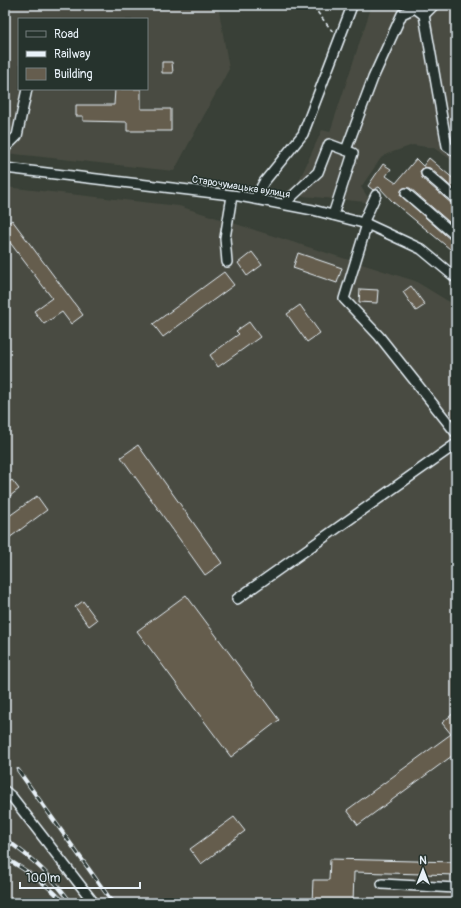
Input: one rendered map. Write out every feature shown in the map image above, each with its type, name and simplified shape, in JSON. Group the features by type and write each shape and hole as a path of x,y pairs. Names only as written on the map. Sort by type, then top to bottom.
{"street":[{"path":"424,15 434,5"},
{"path":"255,199 264,182 303,134 352,6"},
{"path":"346,150 373,78 402,14 415,8 424,15 447,146 456,152"},
{"path":"5,148 18,136 27,90"},
{"path":"284,204 318,172 329,144 353,153 333,215"},
{"name":"Старочумацька вулиця","path":"5,168 255,199 333,215 365,223 421,249 456,278"},
{"path":"426,173 456,199"},
{"path":"406,194 456,236"},
{"path":"376,195 365,223 344,299 379,336 456,433"},
{"path":"227,262 225,238 232,196"},
{"path":"237,599 456,444"},
{"path":"5,792 12,797 94,903"},
{"path":"382,884 456,888"}],"path":[{"path":"317,5 318,13 339,40"}],"shaded area":[{"path":"5,5 218,5 229,69 174,171 5,153"},
{"path":"372,5 456,5 456,163 434,148 413,145 387,154 381,158 361,187 369,199 366,202 283,194 298,183 322,130 330,132"},
{"path":"5,187 179,206 415,281 456,306 456,903 5,903"}],"building":[{"path":"162,62 172,62 173,73 162,73"},
{"path":"115,90 141,90 141,109 171,109 171,131 127,131 127,122 83,121 83,116 76,116 76,105 114,105"},
{"path":"429,158 456,181 456,191 430,168 424,167 420,171 422,178 452,204 456,205 456,228 410,188 404,188 400,195 452,241 456,242 456,254 393,202 379,187 373,190 368,186 383,164 391,169 386,176 396,183 416,159 423,166"},
{"path":"12,220 83,315 71,324 62,312 44,324 34,311 52,298 5,236 5,225"},
{"path":"252,252 262,265 247,276 238,263"},
{"path":"298,253 342,268 337,283 293,268"},
{"path":"224,272 234,285 163,337 153,324"},
{"path":"411,286 425,305 416,311 403,292"},
{"path":"360,289 378,290 377,303 359,302"},
{"path":"300,305 320,333 307,342 287,314"},
{"path":"249,322 260,337 218,367 210,355 239,334 236,331"},
{"path":"138,445 222,563 205,575 121,457"},
{"path":"12,480 19,489 5,500 5,485"},
{"path":"37,496 47,510 5,541 5,519"},
{"path":"186,595 279,720 231,757 137,631"},
{"path":"83,601 97,620 89,626 75,607"},
{"path":"456,711 456,753 358,825 347,810 451,734 442,723"},
{"path":"234,817 245,831 201,864 190,849"},
{"path":"330,859 456,862 456,875 354,872 353,903 312,903 313,880 329,880"}],"railway":[{"path":"18,770 113,903"},
{"path":"5,839 41,868 71,903"},
{"path":"5,858 37,878 65,903"}]}
